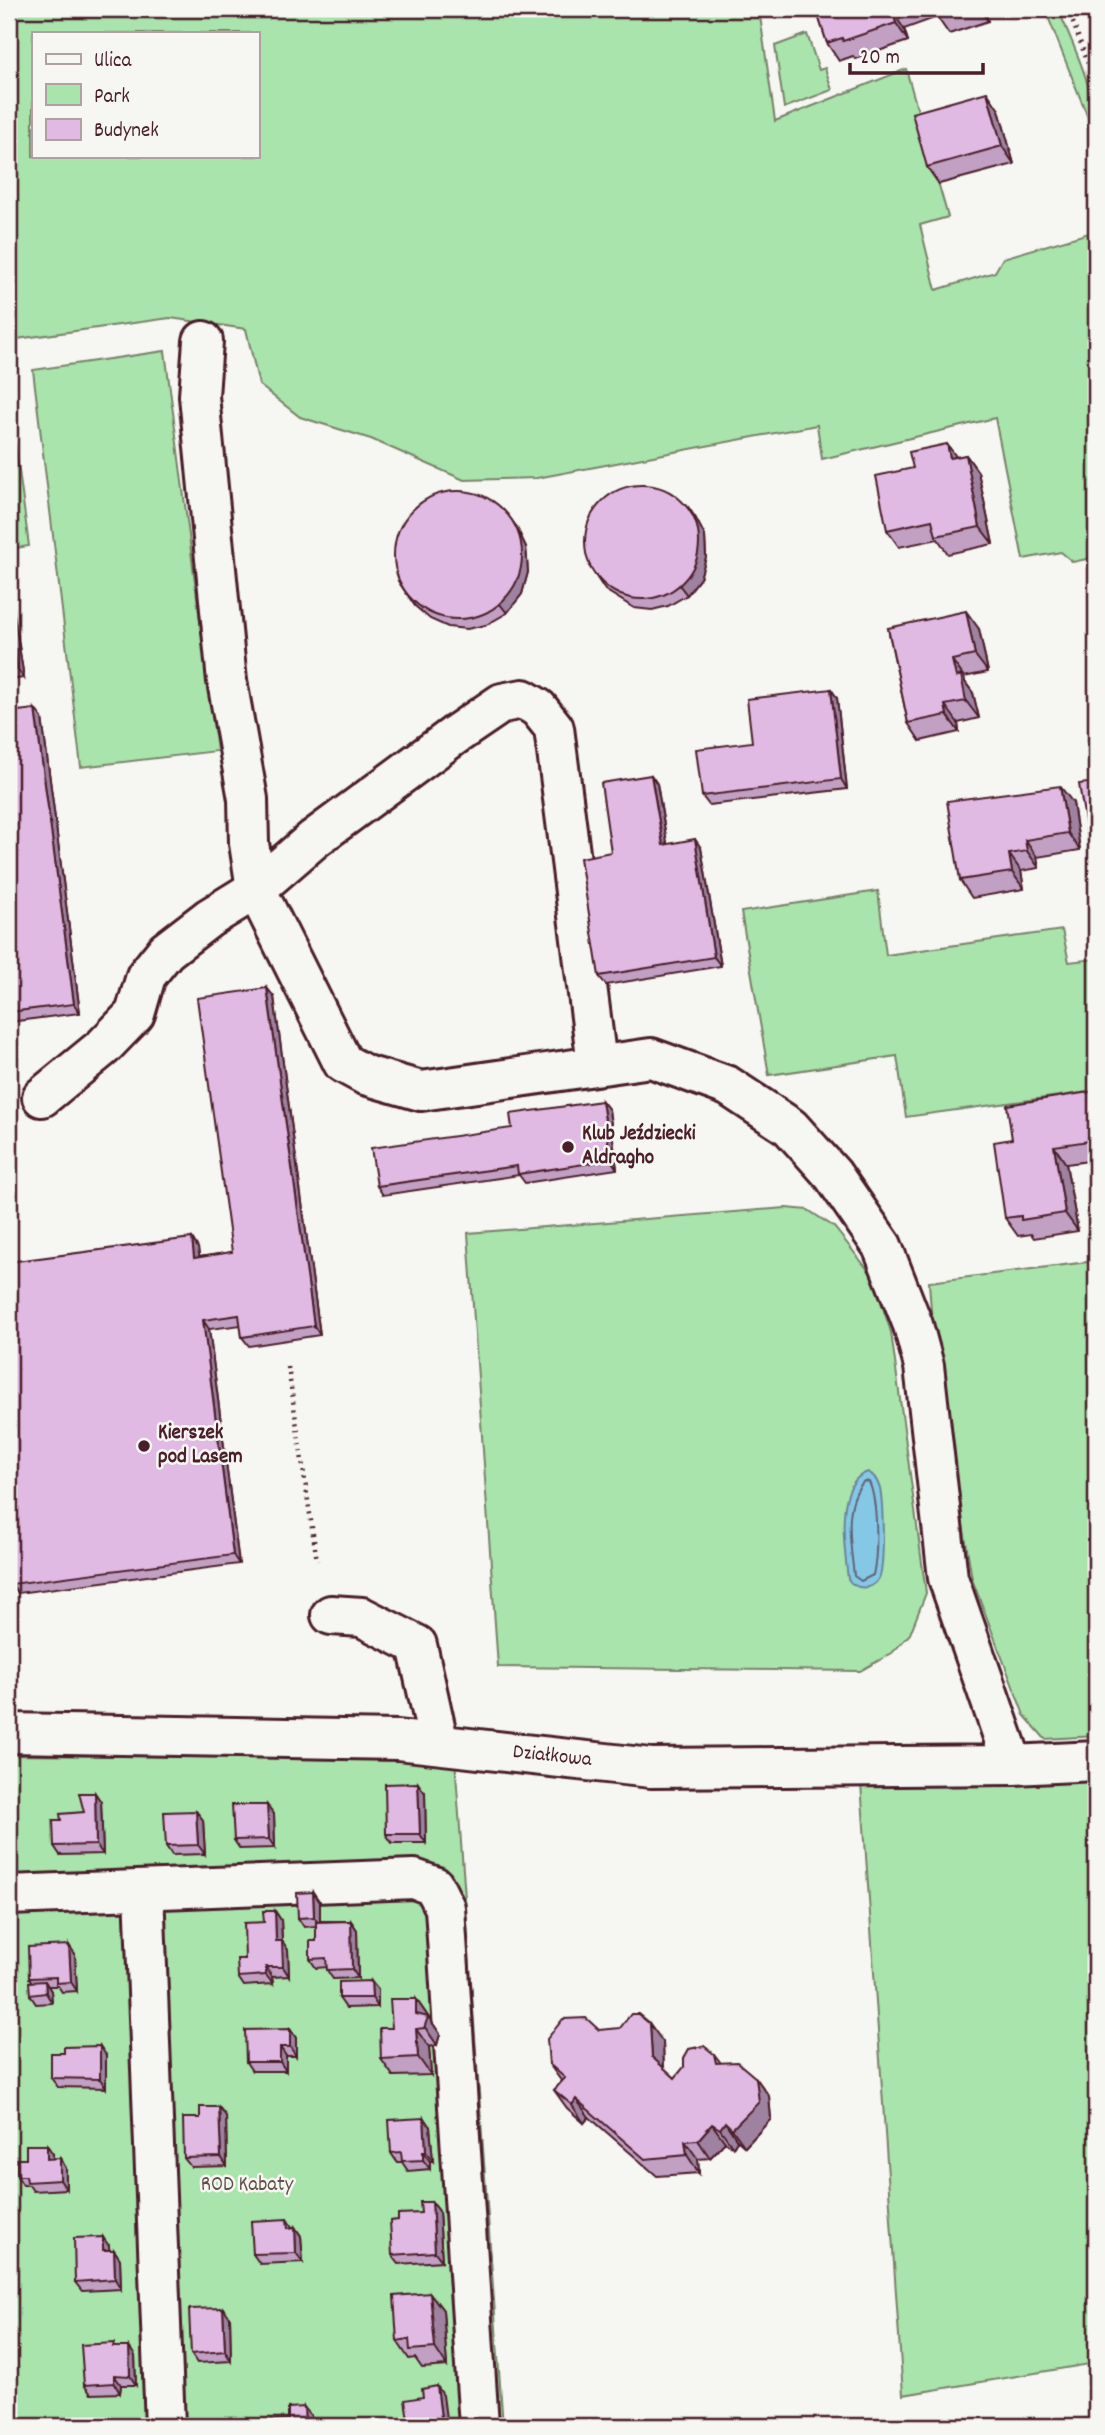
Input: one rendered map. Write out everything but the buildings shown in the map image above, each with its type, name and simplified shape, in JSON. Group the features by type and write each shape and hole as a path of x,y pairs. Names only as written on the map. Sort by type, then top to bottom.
{"street":[{"path":"203,341 199,396 227,681 248,799 249,843 256,889 343,1063 365,1075 421,1091 652,1058 728,1086 790,1127 833,1175 882,1246 913,1325 924,1366 948,1578 1013,1765"},
{"path":"42,1097 103,1047 135,1014 146,976 166,951 209,918 256,889 314,839 455,735 502,703 523,699 538,708 554,728 597,1065"},
{"path":"331,1615 362,1617 417,1645 439,1744"},
{"name":"Działkowa","path":"9,1733 398,1740 651,1768 1013,1765 1096,1761"},
{"path":"9,1895 414,1879 434,1886 445,1908 479,2426"},
{"path":"144,1890 164,2426"}],"path":[{"path":"1068,9 1096,85"},
{"path":"288,1367 317,1561"}],"green space":[{"path":"9,9 759,9 775,121 906,69 948,217 920,225 936,290 995,272 1003,258 1096,231 1096,557 1073,562 1061,552 1023,559 995,418 822,459 817,425 537,478 464,480 371,439 300,417 259,385 246,329 170,318 9,340"},
{"path":"1045,9 1058,9 1078,56 1093,104 1096,138"},
{"path":"807,34 819,70 825,68 832,90 784,108 775,46"},
{"path":"165,351 217,751 81,767 33,370"},
{"path":"9,396 29,546 9,549"},
{"path":"878,891 886,955 1062,930 1069,962 1095,959 1096,1091 906,1117 897,1056 769,1075 741,912"},
{"path":"786,1208 808,1210 834,1227 872,1275 891,1332 926,1593 910,1634 892,1653 860,1671 498,1667 468,1233"},
{"path":"1096,1261 1096,1736 1045,1739 1024,1715 972,1579 933,1338 929,1282"},
{"name":"ROD Kabaty","path":"9,1755 455,1759 503,2426 9,2426"},
{"path":"1096,1774 1096,2363 903,2395 861,1783"}],"water":[{"path":"868,1472 876,1479 880,1489 883,1549 879,1578 864,1588 848,1579 844,1519 850,1489 857,1478"}],"place":[{"name":"Klub Jeździecki Aldragho","path":"568,1147"},
{"name":"Kierszek pod Lasem","path":"144,1446"}]}
